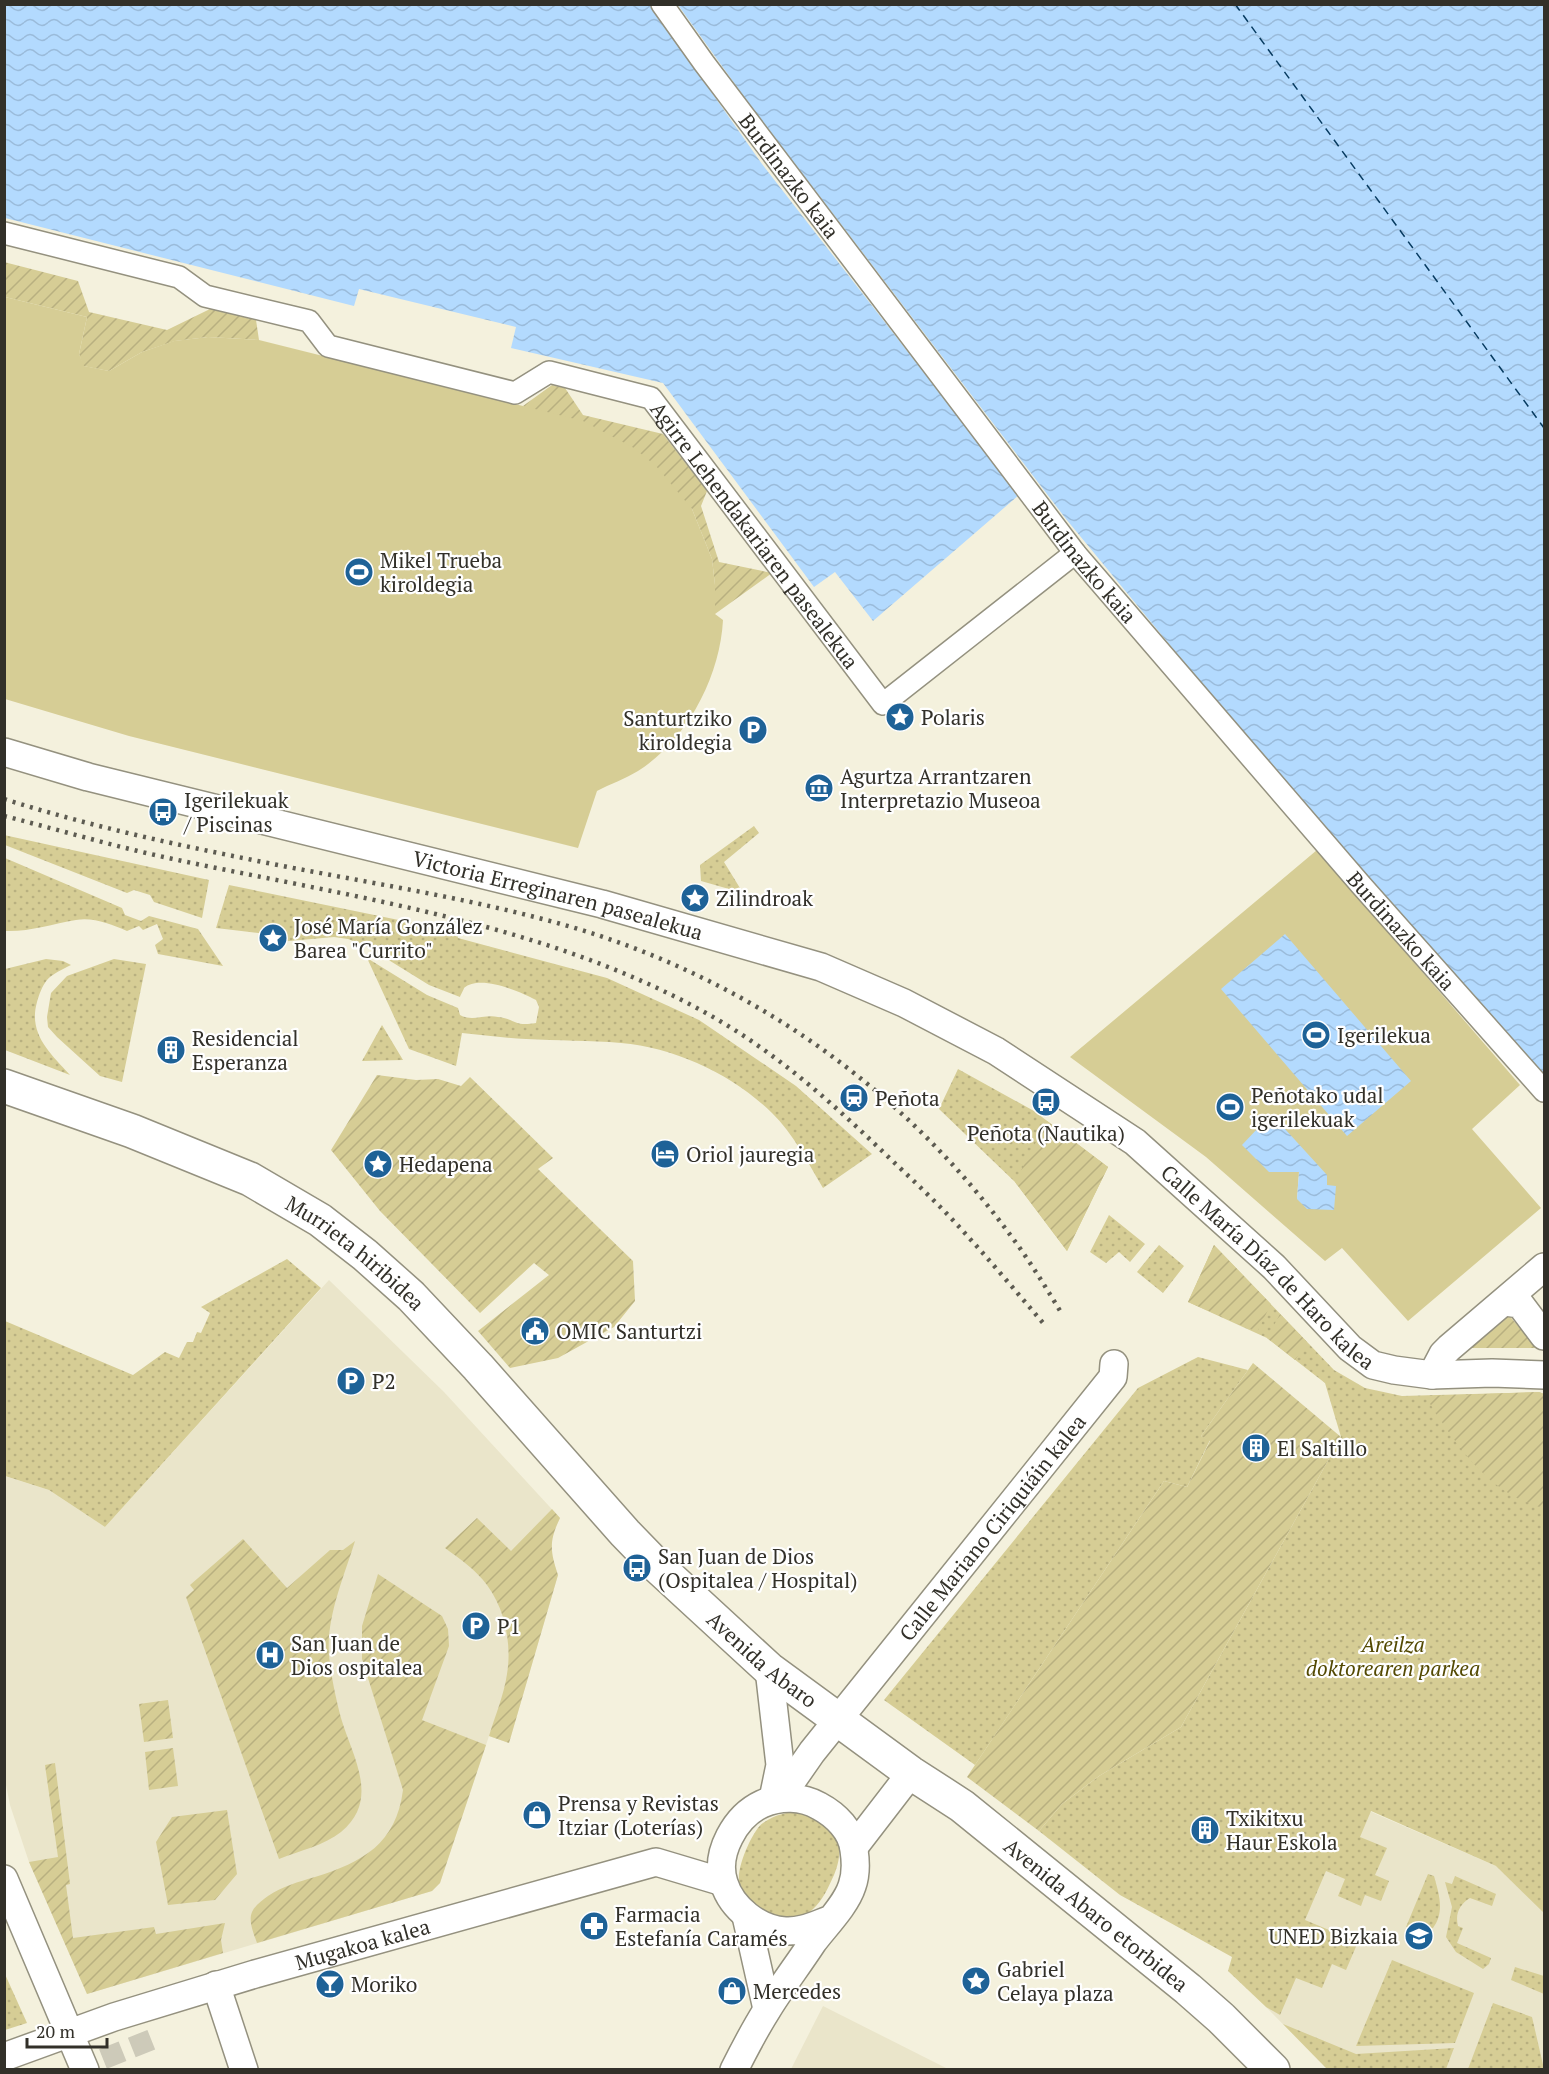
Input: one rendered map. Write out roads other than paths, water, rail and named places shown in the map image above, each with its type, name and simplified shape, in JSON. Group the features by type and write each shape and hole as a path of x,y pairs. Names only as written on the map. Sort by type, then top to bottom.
{"street":[{"name":"Burdinazko kaia","path":"662,4 704,63 1076,553 1360,885 1545,1091"},
{"name":"Agirre Lehendakariaren pasealekua","path":"4,233 178,277 205,296 309,321 328,346 515,393 549,372 651,398 883,704 1076,553"},
{"name":"Victoria Erreginaren pasealekua","path":"4,752 99,780 602,903 822,967 904,1003 996,1052 1082,1108"},
{"name":"Murrieta hiribidea","path":"4,1086 132,1131 250,1179 320,1220 365,1255 411,1296 478,1367 625,1533"},
{"name":"Calle María Díaz de Haro kalea","path":"1082,1108 1135,1142 1274,1267 1350,1348 1374,1365 1432,1375 1492,1373 1545,1375"},
{"path":"1432,1375 1443,1354 1545,1267"},
{"path":"1505,1302 1520,1304 1545,1336"},
{"name":"Calle Mariano Ciriquiáin kalea","path":"777,1799 862,1689 1113,1377 1114,1364"},
{"name":"Avenida Abaro","path":"625,1533 657,1566 769,1669 910,1773"},
{"path":"769,1669 780,1765 777,1799"},
{"path":"854,1847 910,1773"},
{"name":"Avenida Abaro etorbidea","path":"910,1773 962,1806 1153,1960 1221,2018 1273,2070"},
{"path":"734,2070 767,2009 852,1888 856,1868 854,1847 845,1828 831,1812 813,1802 793,1798 777,1799 753,1808 738,1822 731,1834 723,1858 723,1882 732,1900 746,1916 765,1926 786,1931 807,1929 829,1920"},
{"name":"Mugakoa kalea","path":"4,2057 114,2017 216,1985 657,1862 723,1882"},
{"path":"4,1879 85,2070"},
{"path":"746,1916 767,2009"},
{"path":"216,1985 244,2070"}],"water":[{"path":"5,5 650,5 762,164 1019,495 873,621 835,572 814,587 663,383 511,348 516,327 359,289 354,306 5,218"},
{"path":"678,5 1544,5 1544,1078 1342,850 1066,519 750,105"},
{"name":"Igerilekua","path":"1285,934 1411,1081 1347,1136 1221,989"},
{"path":"1258,1128 1285,1129 1327,1175 1327,1185 1336,1186 1334,1210 1307,1209 1297,1199 1299,1172 1269,1172 1242,1145"}],"tunnel":[{"path":"103,2059 153,2039"}],"railway":[{"path":"4,799 183,846 443,896 522,914 627,945 691,972 752,1004 810,1041 865,1082 917,1128 965,1178 1008,1232 1062,1314"},
{"path":"4,816 152,854 446,916 580,956 644,982 730,1027 798,1075 941,1207 1044,1324"}],"place":[{"name":"Mikel Trueba kiroldegia","path":"359,572"},
{"name":"Polaris","path":"900,717"},
{"name":"Santurtziko kiroldegia","path":"753,730"},
{"name":"Agurtza Arrantzaren Interpretazio Museoa","path":"819,788"},
{"name":"Igerilekuak / Piscinas","path":"163,812"},
{"name":"Zilindroak","path":"695,898"},
{"name":"José María González Barea \"Currito\"","path":"273,938"},
{"name":"Igerilekua","path":"1316,1035"},
{"name":"Residencial Esperanza","path":"171,1050"},
{"name":"Peñota","path":"854,1098"},
{"name":"Peñota (Nautika)","path":"1046,1102"},
{"name":"Peñotako udal igerilekuak","path":"1230,1107"},
{"name":"Oriol jauregia","path":"665,1154"},
{"name":"Hedapena","path":"378,1164"},
{"name":"OMIC Santurtzi","path":"535,1331"},
{"name":"P2","path":"351,1381"},
{"name":"El Saltillo","path":"1256,1448"},
{"name":"San Juan de Dios (Ospitalea / Hospital)","path":"637,1568"},
{"name":"P1","path":"476,1626"},
{"name":"San Juan de Dios ospitalea","path":"270,1655"},
{"name":"Prensa y Revistas Itziar (Loterías)","path":"537,1815"},
{"name":"Txikitxu Haur Eskola","path":"1205,1830"},
{"name":"Farmacia Estefanía Caramés","path":"594,1926"},
{"name":"UNED Bizkaia","path":"1419,1936"},
{"name":"Gabriel Celaya plaza","path":"976,1981"},
{"name":"Moriko","path":"330,1984"},
{"name":"Mercedes","path":"732,1991"}],"park label":[{"name":"Areilza doktorearen parkea","path":"1393,1656"}]}
